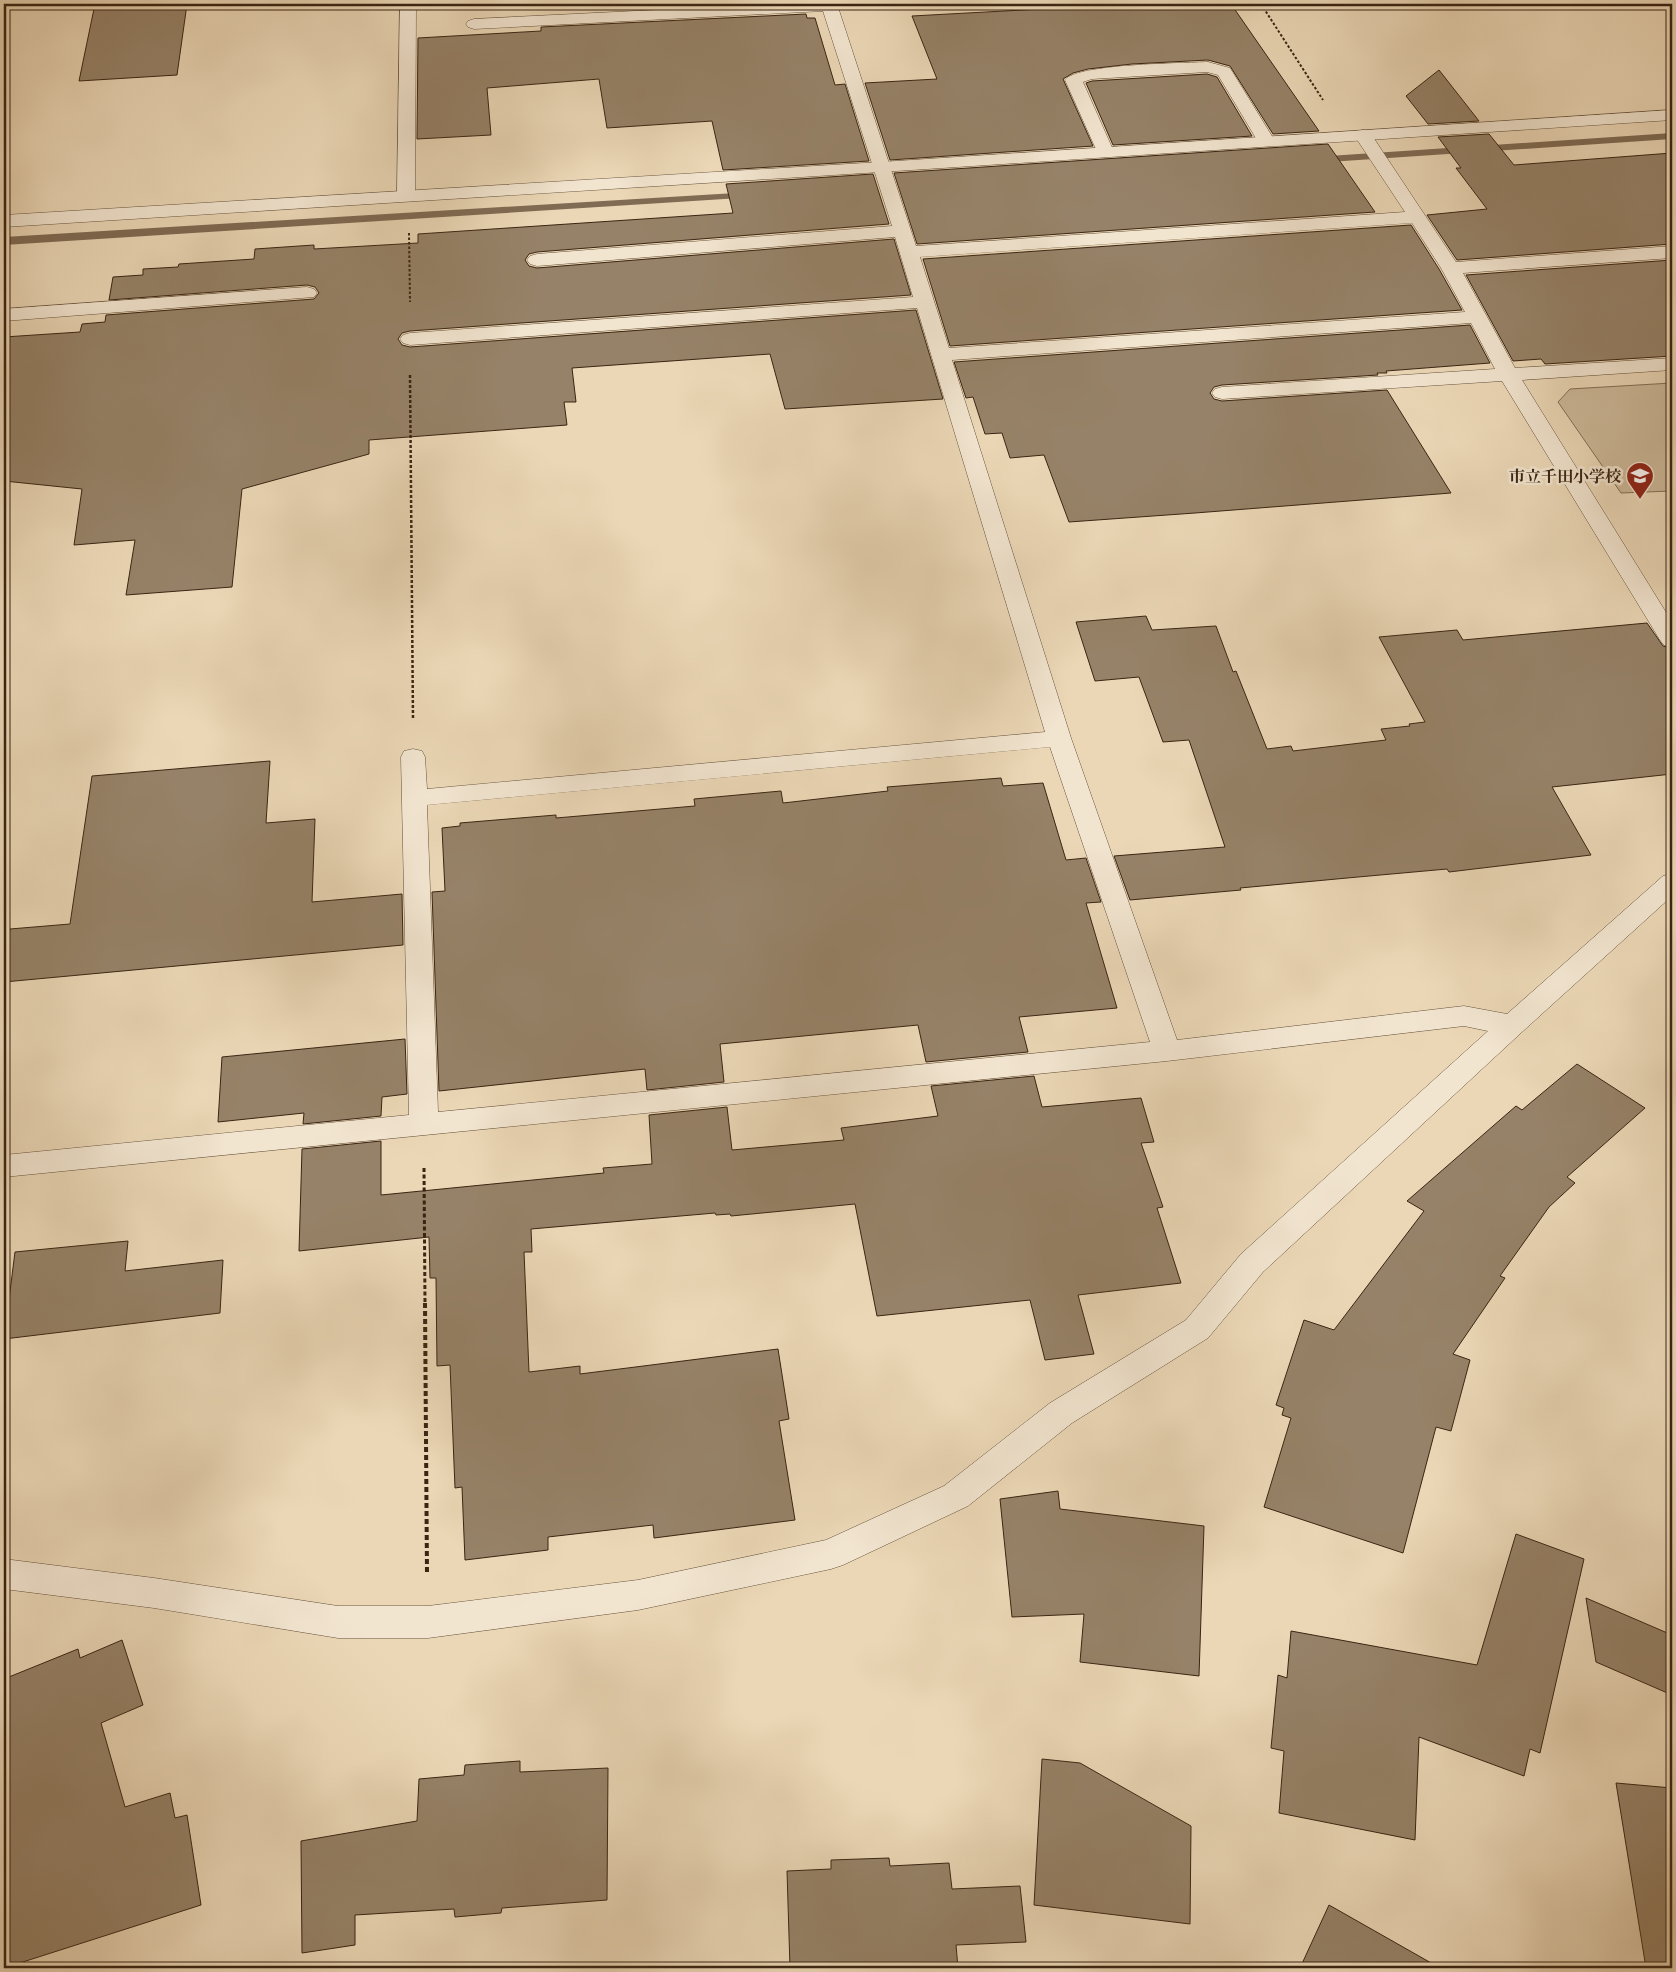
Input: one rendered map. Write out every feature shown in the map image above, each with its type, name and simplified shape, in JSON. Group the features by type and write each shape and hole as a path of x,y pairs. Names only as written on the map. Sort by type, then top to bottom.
{"street":[{"path":"406,196 408,4"},
{"path":"474,24 829,5 886,180 1059,738 1167,1051"},
{"path":"1105,152 1073,80 1090,74 1208,67 1224,72 1266,141"},
{"path":"4,221 406,196 886,180 1105,152 1345,136 1366,140 1672,114"},
{"path":"1366,140 1451,268 1509,376 1672,640"},
{"path":"537,260 1418,217"},
{"path":"1451,268 1672,252"},
{"path":"4,316 307,293"},
{"path":"410,339 923,302"},
{"path":"940,355 1477,317"},
{"path":"1222,393 1672,364"},
{"path":"414,798 1059,738"},
{"path":"413,757 424,1125"},
{"path":"4,1574 154,1593 338,1622 428,1622 638,1595 831,1554 956,1496 1061,1413 1197,1330 1252,1263 1512,1025 1672,882"},
{"path":"4,1166 1167,1051 1464,1016 1512,1025"}],"path":[{"path":"1261,4 1345,136"},
{"path":"409,228 413,757"},
{"path":"424,1125 428,1622"}],"shaded area":[{"name":"市立千田小学校","path":"1672,383 1672,492 1621,493 1558,402 1570,389"}],"building":[{"path":"95,4 187,4 177,75 79,81"},
{"path":"1133,4 1231,4 1319,131 1273,134 1230,66 1208,60 1132,64 1088,69 1073,73 1063,79 1093,146 890,160 865,83 937,79 912,16"},
{"path":"806,14 807,18 815,18 835,85 845,84 869,161 723,170 712,121 607,128 599,79 487,88 491,135 417,139 418,38 541,31 541,27"},
{"path":"1439,70 1479,121 1428,124 1406,96"},
{"path":"1207,74 1217,77 1252,136 1113,145 1086,83 1092,81"},
{"path":"1489,134 1514,165 1672,153 1672,244 1457,260 1427,215 1487,209 1456,168 1461,168 1438,137"},
{"path":"1328,144 1375,212 917,244 894,173"},
{"path":"873,174 889,224 537,252 529,254 525,260 529,266 537,268 894,239 911,295 410,331 402,333 398,339 402,345 410,347 916,310 943,399 785,409 770,354 572,368 576,402 564,402 567,425 369,440 369,454 242,489 232,587 126,595 135,540 74,545 82,489 4,481 4,337 80,332 82,324 105,322 106,315 314,299 319,293 315,287 307,285 109,300 113,277 143,275 143,269 178,267 179,264 254,259 255,249 314,245 314,249 418,243 418,234 733,213 726,184"},
{"path":"1411,225 1462,310 950,346 923,259"},
{"path":"1672,260 1672,356 1545,364 1541,359 1513,361 1466,275"},
{"path":"1470,325 1490,363 1386,371 1387,373 1377,373 1378,375 1222,385 1214,387 1210,393 1214,399 1222,401 1387,390 1451,493 1195,513 1069,522 1044,455 1010,458 1002,433 985,434 973,397 966,398 954,362"},
{"path":"1146,616 1152,630 1216,626 1233,672 1236,671 1267,749 1291,746 1293,751 1386,740 1381,729 1410,726 1409,724 1425,722 1379,637 1457,630 1463,640 1647,623 1663,646 1672,649 1672,774 1552,787 1591,855 1449,872 1447,869 1130,900 1114,856 1225,847 1189,740 1163,742 1139,677 1095,681 1076,622"},
{"path":"270,761 266,823 315,819 312,902 402,894 403,945 4,982 10,929 70,924 92,776"},
{"path":"1001,778 1003,786 1043,783 1066,860 1086,858 1101,902 1086,903 1117,1008 1019,1017 1028,1052 926,1062 918,1025 720,1044 724,1082 647,1090 645,1069 439,1091 432,892 445,891 442,828 460,826 460,823 556,815 556,818 695,806 694,799 781,791 783,803 888,791 887,787"},
{"path":"405,1039 407,1094 382,1097 381,1116 303,1124 304,1113 218,1122 222,1057"},
{"path":"1577,1064 1645,1108 1567,1177 1575,1183 1549,1207 1500,1276 1505,1278 1453,1354 1470,1360 1451,1431 1436,1427 1403,1553 1264,1507 1291,1418 1282,1415 1284,1408 1276,1405 1304,1320 1334,1330 1424,1211 1407,1201 1516,1106 1522,1110"},
{"path":"1034,1076 1042,1107 1141,1098 1154,1142 1141,1143 1163,1207 1157,1208 1181,1283 1078,1295 1094,1354 1045,1360 1030,1300 877,1316 855,1204 731,1216 730,1214 716,1215 715,1213 531,1229 532,1252 524,1252 529,1372 580,1366 580,1374 778,1349 789,1419 779,1421 795,1520 654,1538 653,1525 548,1537 548,1550 465,1560 462,1487 455,1488 450,1365 437,1366 436,1278 430,1278 429,1237 299,1251 302,1149 381,1141 381,1195 604,1173 603,1168 652,1164 649,1115 727,1107 732,1150 844,1140 841,1128 938,1116 931,1086"},
{"path":"128,1241 125,1271 223,1260 220,1313 4,1339 15,1252"},
{"path":"1058,1491 1060,1509 1204,1526 1199,1676 1080,1662 1084,1614 1012,1617 1000,1499"},
{"path":"1516,1534 1584,1559 1540,1753 1530,1749 1524,1776 1419,1737 1415,1840 1279,1813 1284,1751 1271,1748 1278,1675 1287,1678 1291,1631 1477,1665"},
{"path":"1586,1598 1672,1635 1672,1695 1596,1662"},
{"path":"122,1640 143,1705 101,1723 125,1807 170,1793 175,1818 187,1815 201,1905 4,1968 4,1679 78,1649 80,1658"},
{"path":"1042,1759 1080,1763 1191,1826 1190,1924 1034,1905"},
{"path":"520,1761 520,1772 608,1768 607,1900 502,1908 501,1913 455,1917 454,1909 355,1915 355,1945 302,1953 301,1841 417,1821 419,1779 464,1775 465,1765"},
{"path":"1616,1783 1672,1788 1672,1968 1646,1968"},
{"path":"889,1858 890,1866 949,1863 952,1889 1020,1886 1026,1942 956,1945 958,1968 790,1968 787,1871 831,1869 831,1860"},
{"path":"1329,1905 1440,1968 1300,1968"}],"waterway":[{"path":"1314,160 1672,136"},
{"path":"4,241 752,195"}],"place":[{"name":"市立千田小学校","path":"1640,500"}]}
